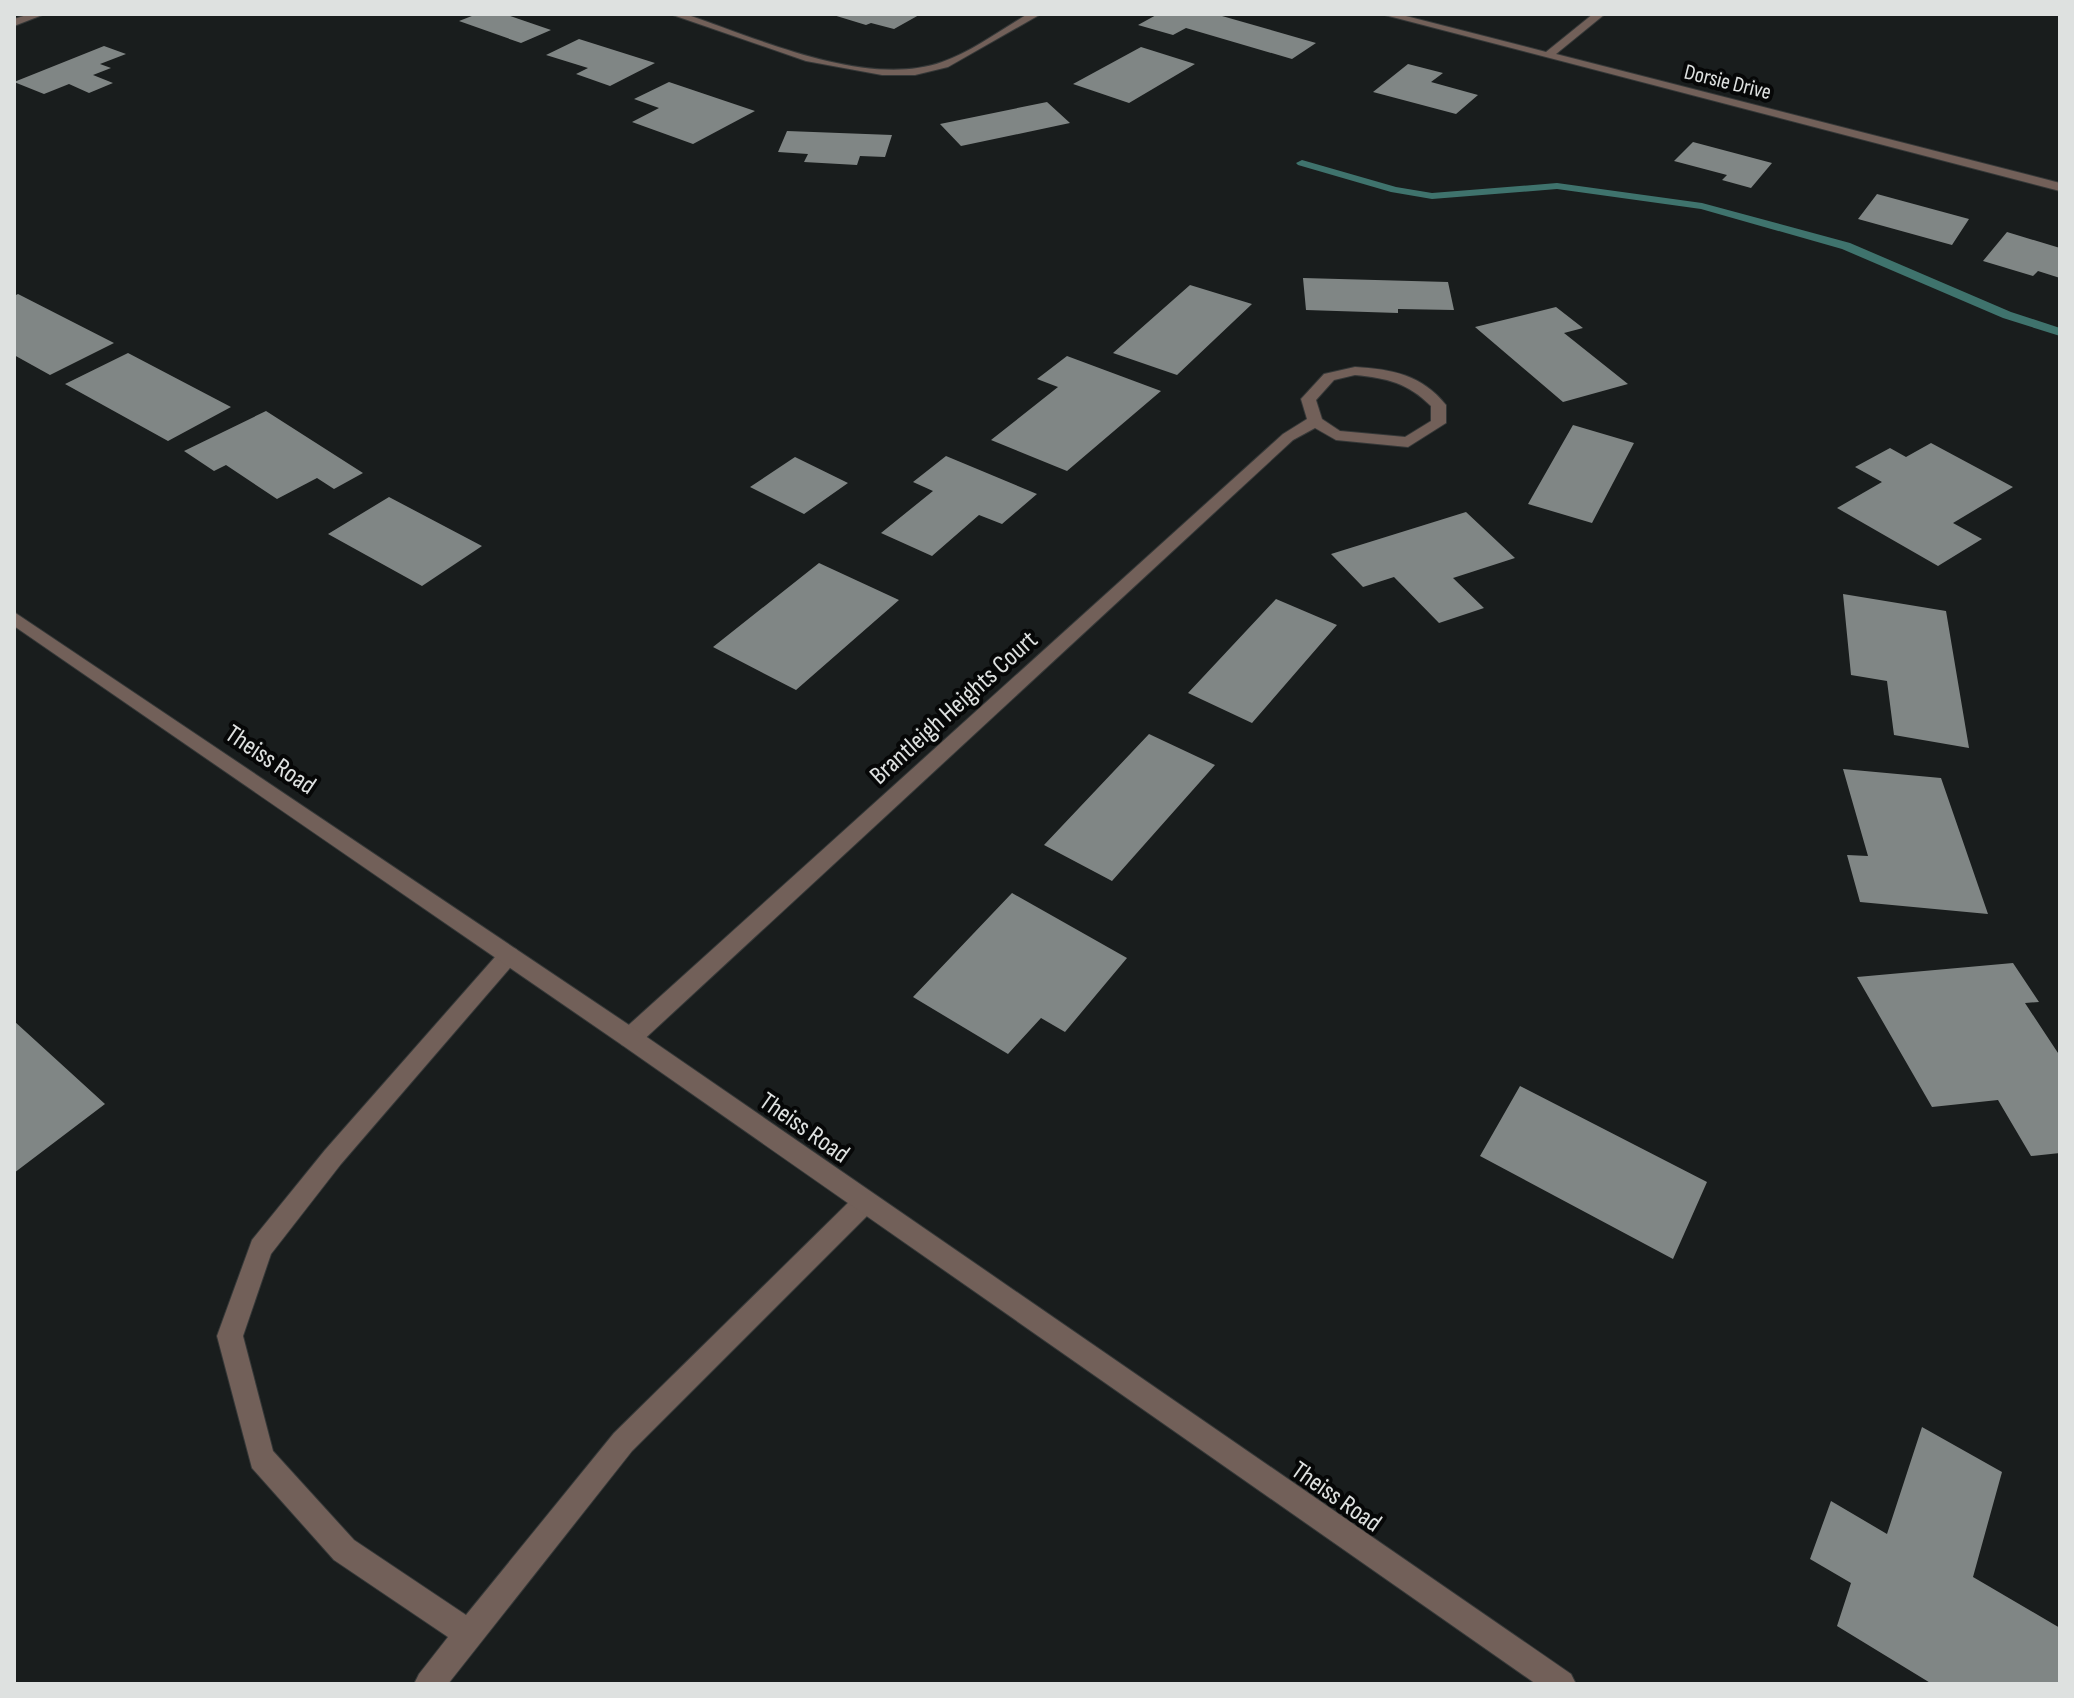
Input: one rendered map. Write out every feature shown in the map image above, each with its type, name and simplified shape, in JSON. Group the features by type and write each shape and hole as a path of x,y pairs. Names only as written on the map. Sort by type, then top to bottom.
{"street":[{"path":"14,23 40,14"},
{"path":"675,14 842,68 882,71 943,65 1036,14"},
{"name":"Dorsie Drive","path":"1386,14 2060,187"},
{"path":"1549,55 1600,14"},
{"path":"1355,371 1393,374 1420,384 1439,405 1438,423 1408,442 1336,435 1315,421 1308,399 1329,377 1355,371"},
{"name":"Brantleigh Heights Court","path":"630,1038 1288,437 1315,421"},
{"name":"Theiss Road","path":"14,618 630,1038 1561,1684"},
{"path":"469,1634 344,1550 262,1458 230,1336 261,1248 333,1157 509,955"},
{"path":"429,1684 623,1442 864,1203"}],"building":[{"path":"477,14 504,14 551,30 521,43 459,21"},
{"path":"830,14 919,15 894,29 871,23 866,25"},
{"path":"1158,14 1215,14 1316,43 1292,59 1186,28 1173,35 1138,25"},
{"path":"579,39 655,63 610,86 576,74 588,68 546,55"},
{"path":"104,46 126,54 100,64 111,68 93,75 113,83 89,93 69,84 44,94 14,82"},
{"path":"1141,47 1195,64 1129,103 1073,84"},
{"path":"1408,64 1443,73 1431,82 1478,95 1456,114 1373,92"},
{"path":"669,82 755,111 693,144 632,122 659,108 634,99"},
{"path":"1047,102 1070,123 961,146 940,124"},
{"path":"787,131 892,135 885,157 860,156 857,165 804,162 808,154 778,152"},
{"path":"1693,142 1772,163 1751,188 1722,180 1727,175 1674,161"},
{"path":"1877,194 1969,219 1952,245 1858,219"},
{"path":"2007,232 2060,248 2060,278 2038,271 2033,276 1983,261"},
{"path":"1303,278 1448,282 1454,310 1398,309 1398,313 1306,310"},
{"path":"1190,285 1252,304 1177,375 1113,353"},
{"path":"18,294 114,343 50,375 14,355 14,296"},
{"path":"1556,307 1583,328 1564,333 1628,384 1563,402 1475,327"},
{"path":"128,353 231,407 168,441 65,384"},
{"path":"1067,356 1161,391 1067,471 991,440 1058,387 1037,379"},
{"path":"266,411 363,473 334,489 317,478 277,499 226,465 214,471 184,451"},
{"path":"1573,425 1634,443 1592,523 1528,504"},
{"path":"1931,443 2013,487 1953,523 1982,539 1938,566 1837,508 1882,482 1855,467 1890,448 1906,457"},
{"path":"946,456 1037,494 1002,524 979,515 932,556 881,533 933,491 913,482"},
{"path":"795,457 848,483 804,514 750,487"},
{"path":"389,497 482,546 422,586 328,534"},
{"path":"1466,512 1515,558 1453,578 1484,608 1439,623 1394,577 1363,587 1331,554"},
{"path":"819,563 899,600 796,690 713,647"},
{"path":"1843,594 1946,611 1969,748 1894,735 1887,681 1851,675"},
{"path":"1276,599 1337,625 1252,723 1188,693"},
{"path":"1149,734 1215,765 1112,881 1044,845"},
{"path":"1843,769 1941,778 1988,914 1860,902 1847,855 1868,856"},
{"path":"1012,893 1127,958 1065,1032 1041,1018 1008,1054 913,997"},
{"path":"2013,963 2039,1002 2025,1003 2060,1056 2060,1153 2031,1156 1998,1100 1932,1107 1857,977"},
{"path":"14,1021 105,1104 14,1173"},
{"path":"1520,1086 1707,1182 1673,1259 1480,1156"},
{"path":"1922,1427 2002,1472 1973,1577 2060,1628 2060,1684 1932,1684 1837,1626 1851,1583 1810,1559 1831,1501 1887,1534"}],"waterway":[{"path":"1302,163 1395,190 1432,196 1557,186 1702,206 1846,246 2007,315 2060,332"}]}
